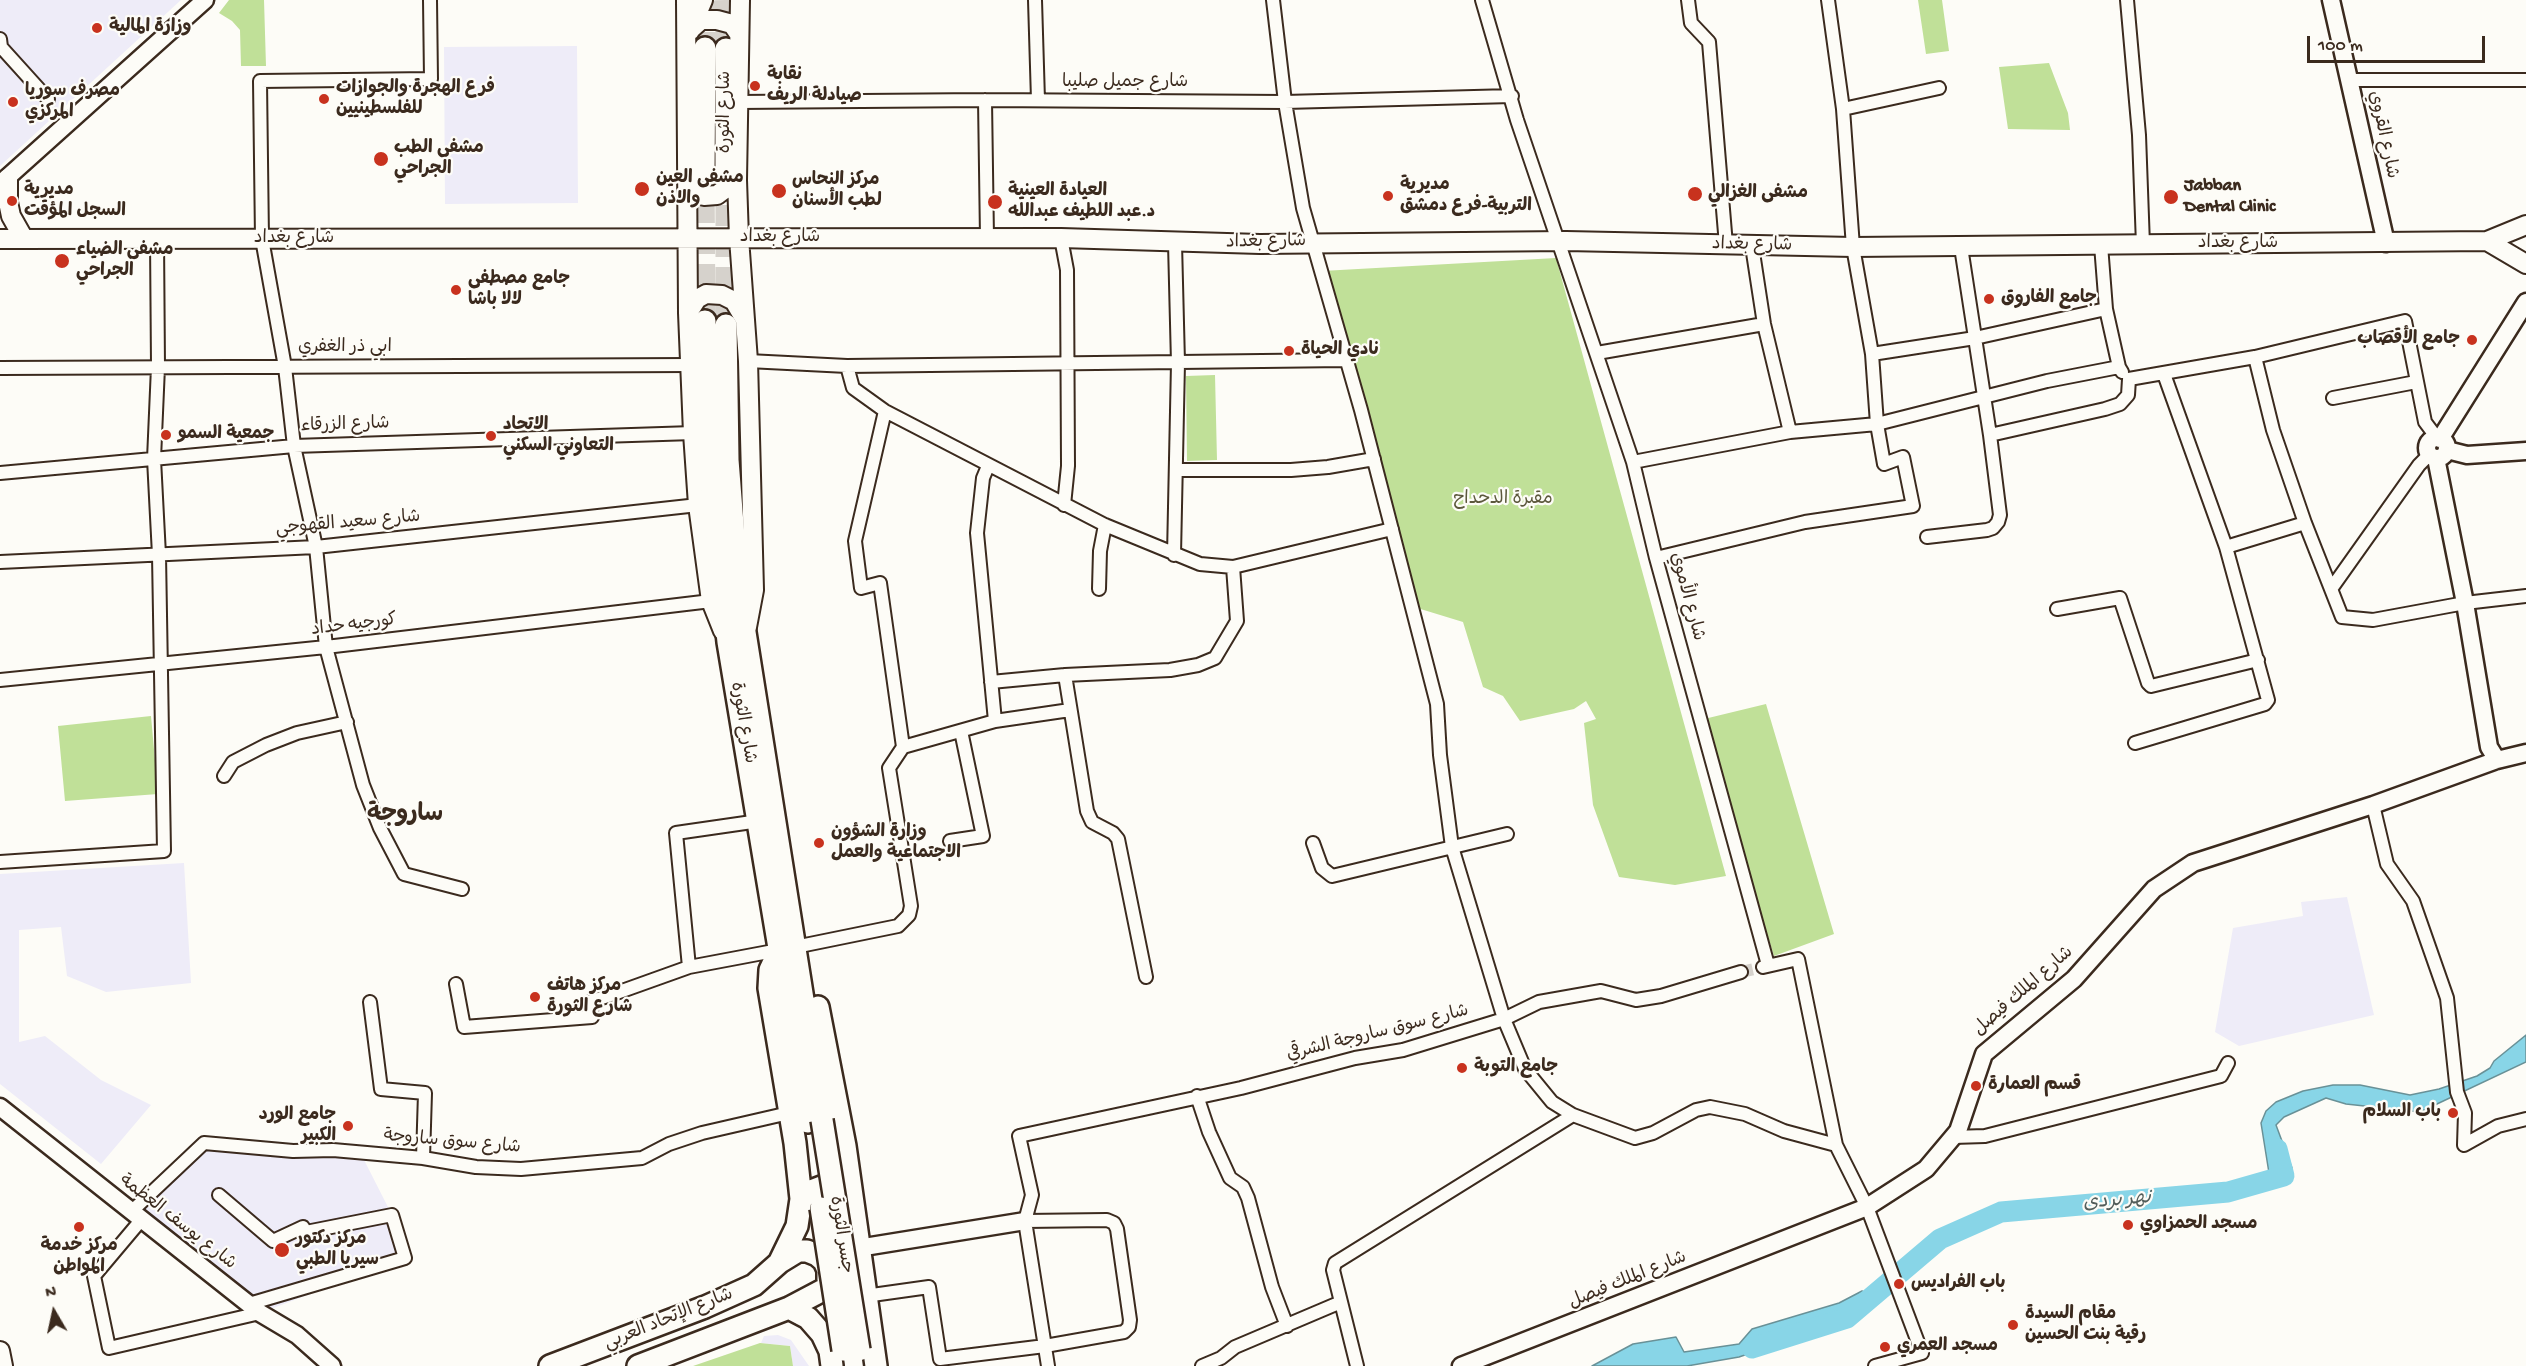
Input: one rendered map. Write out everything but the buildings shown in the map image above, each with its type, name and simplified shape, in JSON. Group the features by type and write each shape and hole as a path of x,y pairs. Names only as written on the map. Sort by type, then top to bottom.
{"highway":[{"name":"شارع الثورة","path":"696,173 723,44"},
{"name":"شارع الثورة","path":"723,44 731,177"},
{"name":"شارع الثورة","path":"716,319 708,454 736,640 790,952 806,1118"},
{"name":"شارع الثورة","path":"736,640 759,821 790,952"},
{"path":"780,1262 797,1226 801,1199 795,1143 806,1118 768,979 790,952 806,970 818,1004 843,1131 865,1296 849,1355"},
{"name":"جسر الثورة","path":"806,1118 849,1355"},
{"path":"795,1143 802,1147 818,1149 832,1143 843,1131"},
{"path":"801,1199 811,1191 824,1186 837,1185 851,1188"},
{"name":"شارع الإتحاد العربي","path":"638,1366 789,1308 825,1289 853,1261 858,1248"},
{"path":"780,1262 798,1251 807,1251 817,1255 824,1261 828,1270 825,1289"},
{"name":"شارع الإتحاد العربي","path":"550,1366 715,1303 754,1285 780,1262"},
{"path":"789,1308 808,1318 822,1334 849,1355 876,1366"}],"main road":[{"path":"686,0 697,190 704,196 717,195 731,177"},
{"path":"688,34 703,0"},
{"path":"736,640 711,601 698,505 690,365 716,319 738,238 731,177 738,102 723,44 740,0"},
{"path":"688,34 701,20 717,20 732,24 723,44"},
{"path":"696,173 689,238 716,319 748,362 753,590 736,640"},
{"path":"4,181 11,216 24,239"},
{"path":"2487,241 2526,225"},
{"name":"شارع بغداد","path":"0,239 1061,238 1176,243 1558,241 1853,247 2487,241"},
{"path":"2487,241 2526,264"},
{"path":"0,1351 3,1366"}],"street":[{"path":"4,181 205,0"},
{"path":"430,0 431,79 260,81 262,239 285,367 294,446 316,547 326,647 363,785 380,828 404,874 462,889"},
{"path":"1035,0 1038,100"},
{"path":"1273,0 1285,102 1311,243 1322,271 1374,459 1437,704 1440,755 1452,848 1504,1019 1525,1069 1552,1102 1573,1115 1635,1138 1653,1133 1696,1110 1710,1107 1745,1114 1784,1131 1836,1145 1867,1207 1922,1353 1875,1366"},
{"name":"شارع الأموي","path":"1482,0 1558,241 1634,462 1656,558 1765,966 1798,959 1836,1145"},
{"path":"1688,0 1691,23 1709,42 1726,245"},
{"path":"1656,558 1805,522 1913,506 1903,457 1884,464 1877,423 1872,354 1853,247 1843,109 1828,0"},
{"path":"2127,0 2139,135 2144,245"},
{"name":"شارع القروي","path":"2331,0 2351,80 2386,243"},
{"path":"0,39 1,47 48,99"},
{"path":"2351,80 2526,80"},
{"path":"1843,109 1939,88"},
{"name":"شارع جميل صليبا","path":"738,102 1038,100 1285,102 1512,96"},
{"path":"985,100 987,238"},
{"path":"1061,238 1067,270 1068,466 1064,506"},
{"path":"0,862 164,851 159,555 154,459 158,367 157,239"},
{"path":"1174,555 1178,363 1176,243"},
{"path":"1990,435 2105,409 2120,404 2128,395 2129,379 2119,367 2106,309 2101,245"},
{"path":"1752,246 1764,324 1790,432"},
{"path":"1927,537 1987,530 1993,528 2000,515 1961,247"},
{"path":"2331,589 2419,465 2438,448 2526,302"},
{"path":"1872,354 1975,338 2106,309"},
{"path":"2129,379 2255,357 2405,321 2425,422 2438,448 2489,747 2497,760"},
{"path":"1597,353 1764,324"},
{"path":"2255,357 2273,430 2305,523 2342,617 2373,620 2465,603 2526,596"},
{"path":"748,362 847,366 1345,360"},
{"name":"ابي ذر الغفري","path":"0,368 690,365"},
{"path":"847,366 853,388 885,411 1064,506 1174,555 1200,564 1233,567 1392,529"},
{"path":"1634,462 1790,432 1877,423 2047,381 2119,367"},
{"path":"2135,744 2265,704 2268,700 2259,660 2226,547 2164,374"},
{"path":"2333,398 2416,382"},
{"path":"885,411 855,541 861,588 880,583 903,747"},
{"name":"شارع الزرقاء","path":"0,473 294,446 693,433"},
{"path":"2438,448 2467,455 2526,451"},
{"path":"1176,470 1292,470 1328,467 1374,459"},
{"path":"988,466 983,478 977,533 995,721"},
{"name":"شارع سعيد القهوجي","path":"0,562 316,547 698,505"},
{"path":"2226,547 2305,523"},
{"path":"1099,589 1100,550 1105,525"},
{"path":"991,682 1065,675 1170,670 1198,665 1215,658 1237,621 1233,567"},
{"path":"2057,609 2120,598 2148,683 2151,686 2259,660"},
{"name":"كورجيه حداد","path":"0,680 326,647 711,601"},
{"path":"1065,675 1087,811 1092,822 1113,833 1118,839 1146,977"},
{"path":"456,984 464,1027 592,1017 590,1002 689,967 790,952 898,926 909,915 911,906 889,768 903,747 995,721 1070,710"},
{"path":"224,776 232,762 266,744 297,733 347,722"},
{"path":"950,841 983,836 962,731"},
{"name":"شارع الملك فيصل","path":"1461,1366 1867,1207 1926,1169 1958,1131 1984,1054 2074,979 2154,889 2193,863 2373,805 2497,760 2526,753"},
{"path":"2373,805 2387,864 2413,901 2447,998 2457,1092 2465,1113 2464,1145 2498,1126 2526,1119"},
{"path":"689,967 676,833 759,821"},
{"path":"1313,843 1322,868 1332,876 1506,834"},
{"name":"شارع سوق ساروجة الشرقي","path":"1025,1221 1032,1195 1020,1136 1241,1088 1355,1058 1403,1050 1504,1019 1539,1002 1601,991 1636,1000 1661,996 1741,972"},
{"path":"370,1002 381,1089 425,1093 423,1158"},
{"path":"1953,1137 1985,1136 2221,1076 2228,1063"},
{"path":"1197,1096 1209,1132 1230,1178 1243,1186 1248,1198 1272,1287 1287,1326"},
{"name":"شارع يوسف العظمة","path":"0,1107 254,1308 297,1335 332,1366"},
{"path":"1357,1366 1334,1270 1335,1263 1573,1115"},
{"name":"شارع سوق ساروجة","path":"254,1308 110,1348 94,1276 137,1215 204,1143 293,1151 333,1150 423,1158 476,1167 521,1169 642,1158 669,1144 702,1133 806,1118"},
{"path":"219,1195 273,1241 303,1227 306,1232 392,1215 405,1258 254,1308"},
{"path":"858,1248 1025,1221 1107,1220 1114,1223 1117,1229 1130,1327 1124,1332 1045,1346 940,1359 929,1287 865,1296"},
{"path":"1025,1221 1048,1366"},
{"path":"1202,1366 1221,1358 1235,1347 1341,1302"}],"shaded area":[{"path":"0,0 181,0 0,166"},
{"path":"577,46 578,203 445,204 444,47"},
{"path":"184,863 191,983 106,992 67,976 61,927 19,930 19,1042 45,1036 101,1080 151,1105 101,1164 0,1084 0,874"},
{"path":"2347,897 2374,1015 2239,1046 2215,1032 2233,928 2303,916 2301,902"},
{"path":"204,1143 360,1152 392,1215 405,1258 260,1313 132,1211"},
{"path":"778,1335 791,1340 809,1366 793,1366 790,1346 761,1343 764,1336"}],"green space":[{"path":"229,0 264,0 266,66 241,66 240,30 232,21 219,13"},
{"path":"1918,0 1942,0 1949,51 1926,54"},
{"path":"2049,63 2068,113 2070,130 2008,129 1999,67"},
{"name":"مقبرة الدحداح","path":"1556,258 1726,876 1675,885 1619,877 1593,805 1584,723 1596,719 1586,701 1574,709 1520,721 1503,696 1483,687 1463,622 1414,607 1322,271"},
{"path":"1215,375 1217,460 1187,461 1186,376"},
{"path":"1766,704 1834,934 1774,956 1700,720"},
{"path":"151,716 158,794 65,801 58,726"},
{"path":"760,1343 790,1346 793,1366 693,1366"}],"water":[{"path":"2526,1035 2526,1062 2420,1112 2346,1104 2326,1098 2284,1117 2276,1125 2292,1168 2284,1176 2260,1183 2269,1173 2261,1123 2266,1111 2276,1102 2303,1091 2333,1085 2360,1085 2410,1095 2439,1089 2477,1076 2490,1068 2494,1061"},
{"path":"1862,1291 1872,1296 1847,1318 1778,1339 1768,1347 1739,1357 1687,1366 1592,1366 1633,1344 1676,1337 1684,1352 1739,1344 1752,1329 1839,1303"}],"waterway":[{"name":"نهر بردى","path":"1752,1348 1847,1318 1940,1239 2001,1212 2228,1192 2284,1176 2277,1149"}],"tunnel":[{"path":"725,0 726,49"},
{"path":"705,1 705,48"},
{"path":"704,171 705,321"},
{"path":"726,174 726,325"},
{"path":"1741,972 1763,967"}],"place":[{"name":"وزارة المالية","path":"97,28"},
{"name":"نقابة صيادلة الريف","path":"755,86"},
{"name":"فرع الهجرة والجوازات للفلسطينيين","path":"324,99"},
{"name":"مصرف سوريا المركزي","path":"13,102"},
{"name":"مشفى الطب الجراحي","path":"381,159"},
{"name":"مشفى العين والاذن","path":"642,189"},
{"name":"مركز النحاس لطب الأسنان","path":"779,191"},
{"name":"مشفى الغزالي","path":"1695,194"},
{"name":"مديرية التربية-فرع دمشق","path":"1388,196"},
{"name":"Jabban Dental Clinic","path":"2171,197"},
{"name":"مديرية السجل المؤقت","path":"12,201"},
{"name":"العيادة العينية د.عبد اللطيف عبدالله","path":"995,202"},
{"name":"مشفى الضياء الجراحي","path":"62,261"},
{"name":"جامع مصطفى لالا باشا","path":"456,290"},
{"name":"جامع الفاروق","path":"1989,299"},
{"name":"جامع الأقصاب","path":"2472,340"},
{"name":"نادي الحياة","path":"1289,351"},
{"name":"جمعية السمو","path":"166,435"},
{"name":"الاتحاد التعاوني السكني","path":"491,436"},
{"name":"وزارة الشؤون الاجتماعية والعمل","path":"819,843"},
{"name":"مركز هاتف شارع الثورة","path":"535,997"},
{"name":"جامع التوبة","path":"1462,1068"},
{"name":"قسم العمارة","path":"1976,1086"},
{"name":"باب السلام","path":"2453,1113"},
{"name":"جامع الورد الكبير","path":"348,1126"},
{"name":"مسجد الحمزاوي","path":"2128,1225"},
{"name":"مركز خدمة المواطن","path":"79,1227"},
{"name":"مركز دكتور سيريا الطبي","path":"282,1250"},
{"name":"باب الفراديس","path":"1899,1284"},
{"name":"مقام السيدة رقية بنت الحسين","path":"2013,1325"},
{"name":"مسجد العمري","path":"1885,1347"}],"district":[{"name":"ساروجة","path":"405,816"}]}
